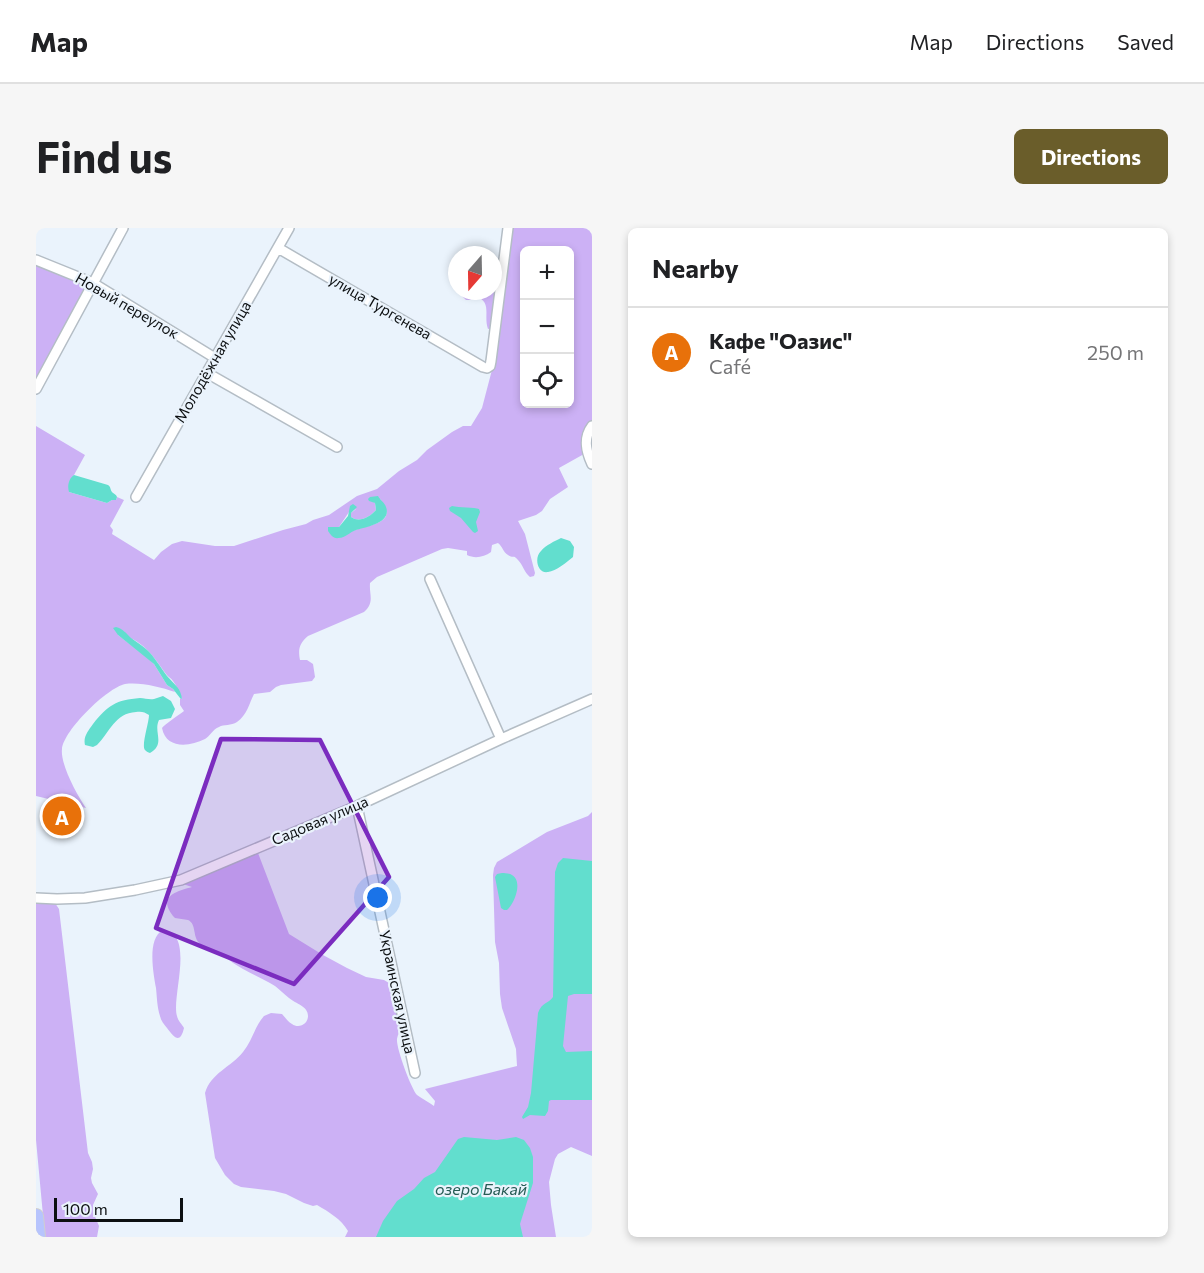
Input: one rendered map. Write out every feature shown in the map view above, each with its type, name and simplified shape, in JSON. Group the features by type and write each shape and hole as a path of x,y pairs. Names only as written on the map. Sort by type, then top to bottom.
{"main road":[{"path":"36,1216 38,1237"}],"street":[{"path":"36,389 123,228"},
{"name":"Молодёжная улица","path":"136,496 289,228"},
{"name":"улица Тургенева","path":"278,248 486,368 490,366 491,361 508,228"},
{"name":"Новый переулок","path":"36,260 93,283 215,358"},
{"path":"207,373 337,447"},
{"path":"592,426 586,436 586,444 592,464"},
{"path":"430,579 501,739"},
{"name":"Садовая улица","path":"36,898 85,898 135,891 181,880 357,806 592,699"},
{"name":"Украинская улица","path":"357,806 415,1073"}],"highlighted area":[{"path":"221,739 320,740 389,877 294,984 156,928"}],"shaded area":[{"path":"511,228 592,228 592,422 584,454 559,468 568,487 550,499 542,511 518,521 525,534 534,576 530,577 516,558 506,554 498,543 492,545 491,552 479,557 467,555 467,551 442,549 377,577 370,583 370,602 364,612 308,636 301,644 300,660 307,660 313,664 315,677 312,681 281,685 270,692 254,694 245,713 237,722 217,728 205,739 185,745 168,740 162,728 184,711 180,705 180,698 182,699 174,683 140,644 118,635 154,664 167,685 175,692 144,684 125,684 98,701 70,731 62,749 62,755 70,779 86,808 36,796 36,426 85,455 70,480 69,492 107,503 116,500 117,497 124,500 110,526 113,530 112,534 154,560 172,544 182,541 215,546 234,546 329,515 357,496 377,489 452,432 463,426 471,426 482,408 493,366","holes":["380,499 386,514 380,522 339,538 331,527 339,527 349,512 356,509 351,513 351,517 354,519 368,517 376,510 375,503 372,501"]},
{"path":"36,265 86,286 36,379"},
{"path":"482,300 495,300 492,328 488,329 486,305"},
{"path":"592,812 592,1156 571,1147 558,1154 555,1159 549,1182 556,1237 345,1237 348,1231 342,1223 317,1205 304,1203 286,1194 234,1184 225,1175 215,1158 205,1093 208,1086 216,1075 243,1052 264,1016 271,1013 282,1014 291,1023 300,1026 305,1023 308,1016 304,1007 275,986 200,944 191,922 175,918 170,911 167,901 170,897 192,887 183,884 258,853 289,934 347,968 366,977 384,980 392,987 401,1025 397,1044 404,1068 417,1095 434,1106 435,1101 425,1089 517,1066 516,1049 502,1008 500,994 499,963 495,942 493,875 497,862 547,832 588,816"},
{"path":"36,901 55,903 59,909 88,1153 93,1169 91,1178 98,1194 93,1205 93,1212 99,1226 97,1237 45,1237 36,1140"},
{"path":"163,930 173,934 178,942 180,954 176,1007 178,1018 184,1028 179,1038 172,1034 160,1018 158,1006 153,948 158,934"}],"water":[{"path":"74,475 108,485 117,496 116,500 107,503 69,492 69,482"},
{"path":"378,496 387,512 382,521 341,538 335,538 330,534 328,527 339,527 348,516 350,506 353,504 357,507 351,513 354,519 371,515 376,510 375,503 368,499"},
{"path":"452,506 479,509 476,522 478,531 473,532 461,518 450,511 449,508"},
{"path":"561,538 570,541 574,547 573,557 554,570 544,572 539,568 539,554 548,545"},
{"path":"113,628 123,630 149,652 179,689 182,699 167,685 154,664 118,635"},
{"path":"163,696 171,701 175,709 171,718 159,720 157,746 150,753 144,748 149,715 144,712 129,713 123,716 97,745 93,747 85,745 85,737 89,729 103,712 113,705 132,699 152,699"},
{"path":"563,858 592,861 592,994 568,996 563,1046 566,1052 592,1051 592,1100 551,1100 545,1116 530,1115 523,1119 531,1093 538,1013 541,1007 553,997 555,872 558,863"},
{"path":"502,873 512,875 517,882 515,897 507,910 501,908 495,877"},
{"name":"озеро Бакай","path":"464,1137 497,1140 516,1137 524,1140 530,1148 533,1157 533,1183 520,1224 523,1237 376,1237 383,1221 397,1201 414,1189 424,1178 435,1172 458,1139"}],"place":[{"name":"Кафе \"Оазис\"","path":"62,816"}]}
